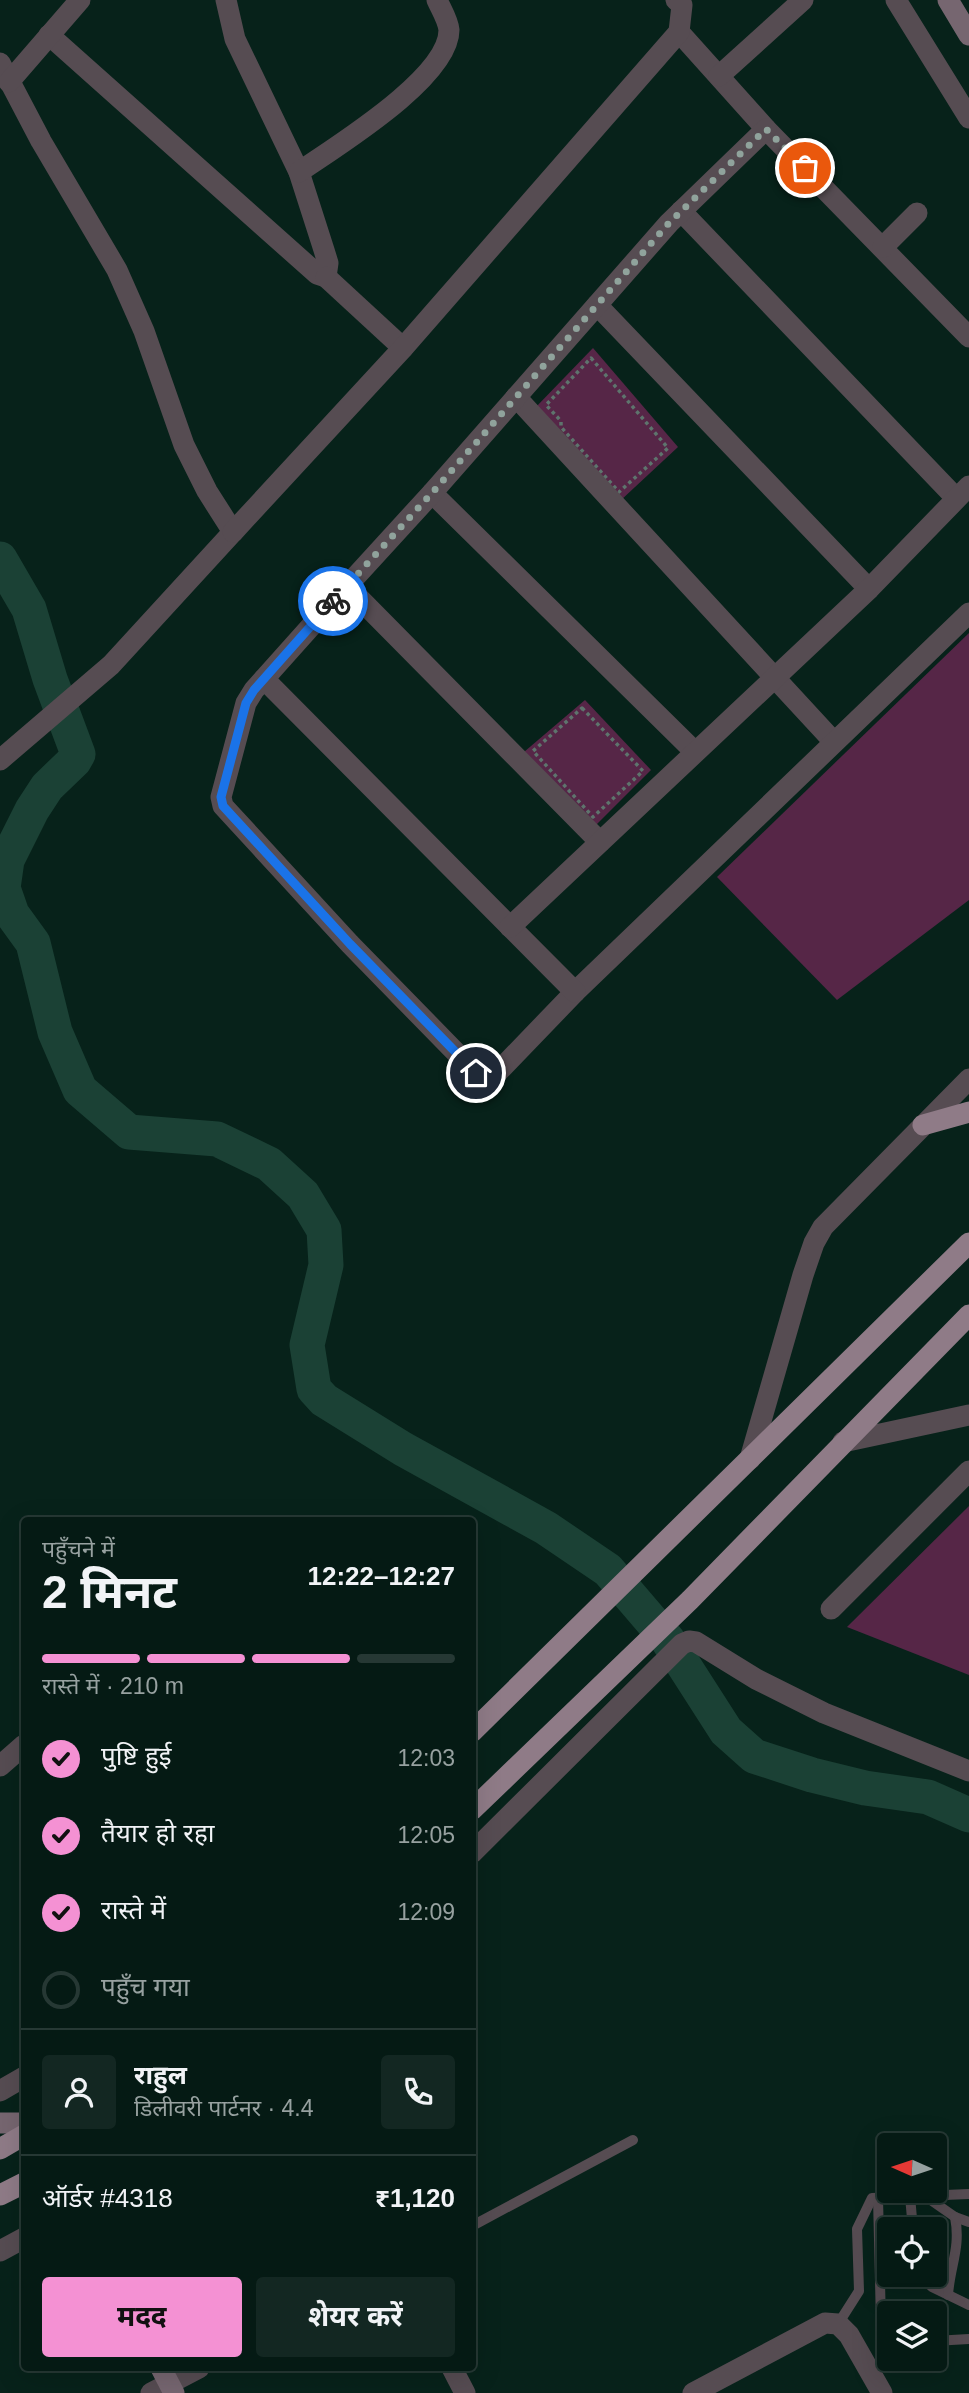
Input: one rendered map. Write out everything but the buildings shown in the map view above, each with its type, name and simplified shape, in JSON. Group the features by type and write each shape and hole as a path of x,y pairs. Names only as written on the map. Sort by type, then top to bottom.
{"main road":[{"path":"923,1125 969,1112"},
{"path":"476,1728 969,1243"},
{"path":"476,1806 690,1600 969,1315"},
{"path":"0,2150 21,2137"},
{"path":"0,2195 21,2184"}],"street":[{"path":"80,0 49,35 5,73 117,270 144,331 184,445 207,491 233,532"},
{"path":"226,0 235,39 244,62 299,172 328,263 326,276"},
{"path":"299,172 398,103 428,72 446,42 449,30 437,0"},
{"path":"0,760 111,665 403,348 679,32 682,5 676,0"},
{"path":"719,76 803,0"},
{"path":"896,0 969,118"},
{"path":"948,0 969,35"},
{"path":"679,32 766,129 969,337"},
{"path":"49,35 317,274 326,276 403,348"},
{"path":"766,129 681,211 264,679 246,703 240,718 221,797 223,806 350,944 476,1073 486,1079 496,1074 575,992 969,612"},
{"path":"510,927 869,589 963,492 681,211"},
{"path":"883,247 917,213"},
{"path":"597,305 869,589"},
{"path":"516,397 834,742"},
{"path":"432,493 695,752"},
{"path":"347,586 600,842"},
{"path":"264,679 575,992"},
{"path":"750,1459 814,1243 823,1227 969,1079"},
{"path":"843,1442 969,1415"},
{"path":"831,1609 969,1471"},
{"path":"476,1849 682,1644 690,1641 696,1642 756,1679 824,1713 969,1771"},
{"path":"0,1766 21,1748"},
{"path":"0,2091 21,2079"},
{"path":"0,2123 21,2123"},
{"path":"0,2251 21,2240"},
{"path":"693,2393 825,2323 838,2324 849,2335 883,2393"},
{"path":"164,2384 192,2371"},
{"path":"454,2371 465,2393"}],"lane":[{"path":"476,2224 633,2140"},
{"path":"947,2195 969,2194"},
{"path":"838,2324 859,2291 857,2229 872,2198 877,2198"},
{"path":"878,2203 880,2301"},
{"path":"935,2203 955,2217 969,2222"},
{"path":"948,2295 958,2245 955,2217"},
{"path":"932,2287 969,2305"},
{"path":"947,2340 969,2339"}],"path":[{"path":"591,358 668,448 619,492 561,427 561,421 546,405 591,358"},
{"path":"582,708 643,771 593,817 533,751 582,708"}],"shaded area":[{"path":"593,348 678,447 620,501 535,408"},
{"path":"969,633 969,900 837,1000 717,877"},
{"path":"585,700 651,770 592,829 524,752"},
{"path":"969,1506 969,1675 847,1627"}],"waterway":[{"path":"0,559 29,609 50,679 78,754 47,787 32,810 7,860 3,888 12,914 33,943 55,1032 80,1090 129,1132 217,1139 269,1164 303,1195 324,1230 326,1265 307,1345 314,1389 324,1400 403,1449 546,1528 608,1570 667,1639 726,1731 754,1756 812,1775 865,1788 928,1797 969,1815"}],"way so far":[{"path":"333,601 432,493 669,223 766,129 805,168"}],"route":[{"path":"333,601 254,690 246,703 221,797 223,806 350,944 476,1073"}]}
